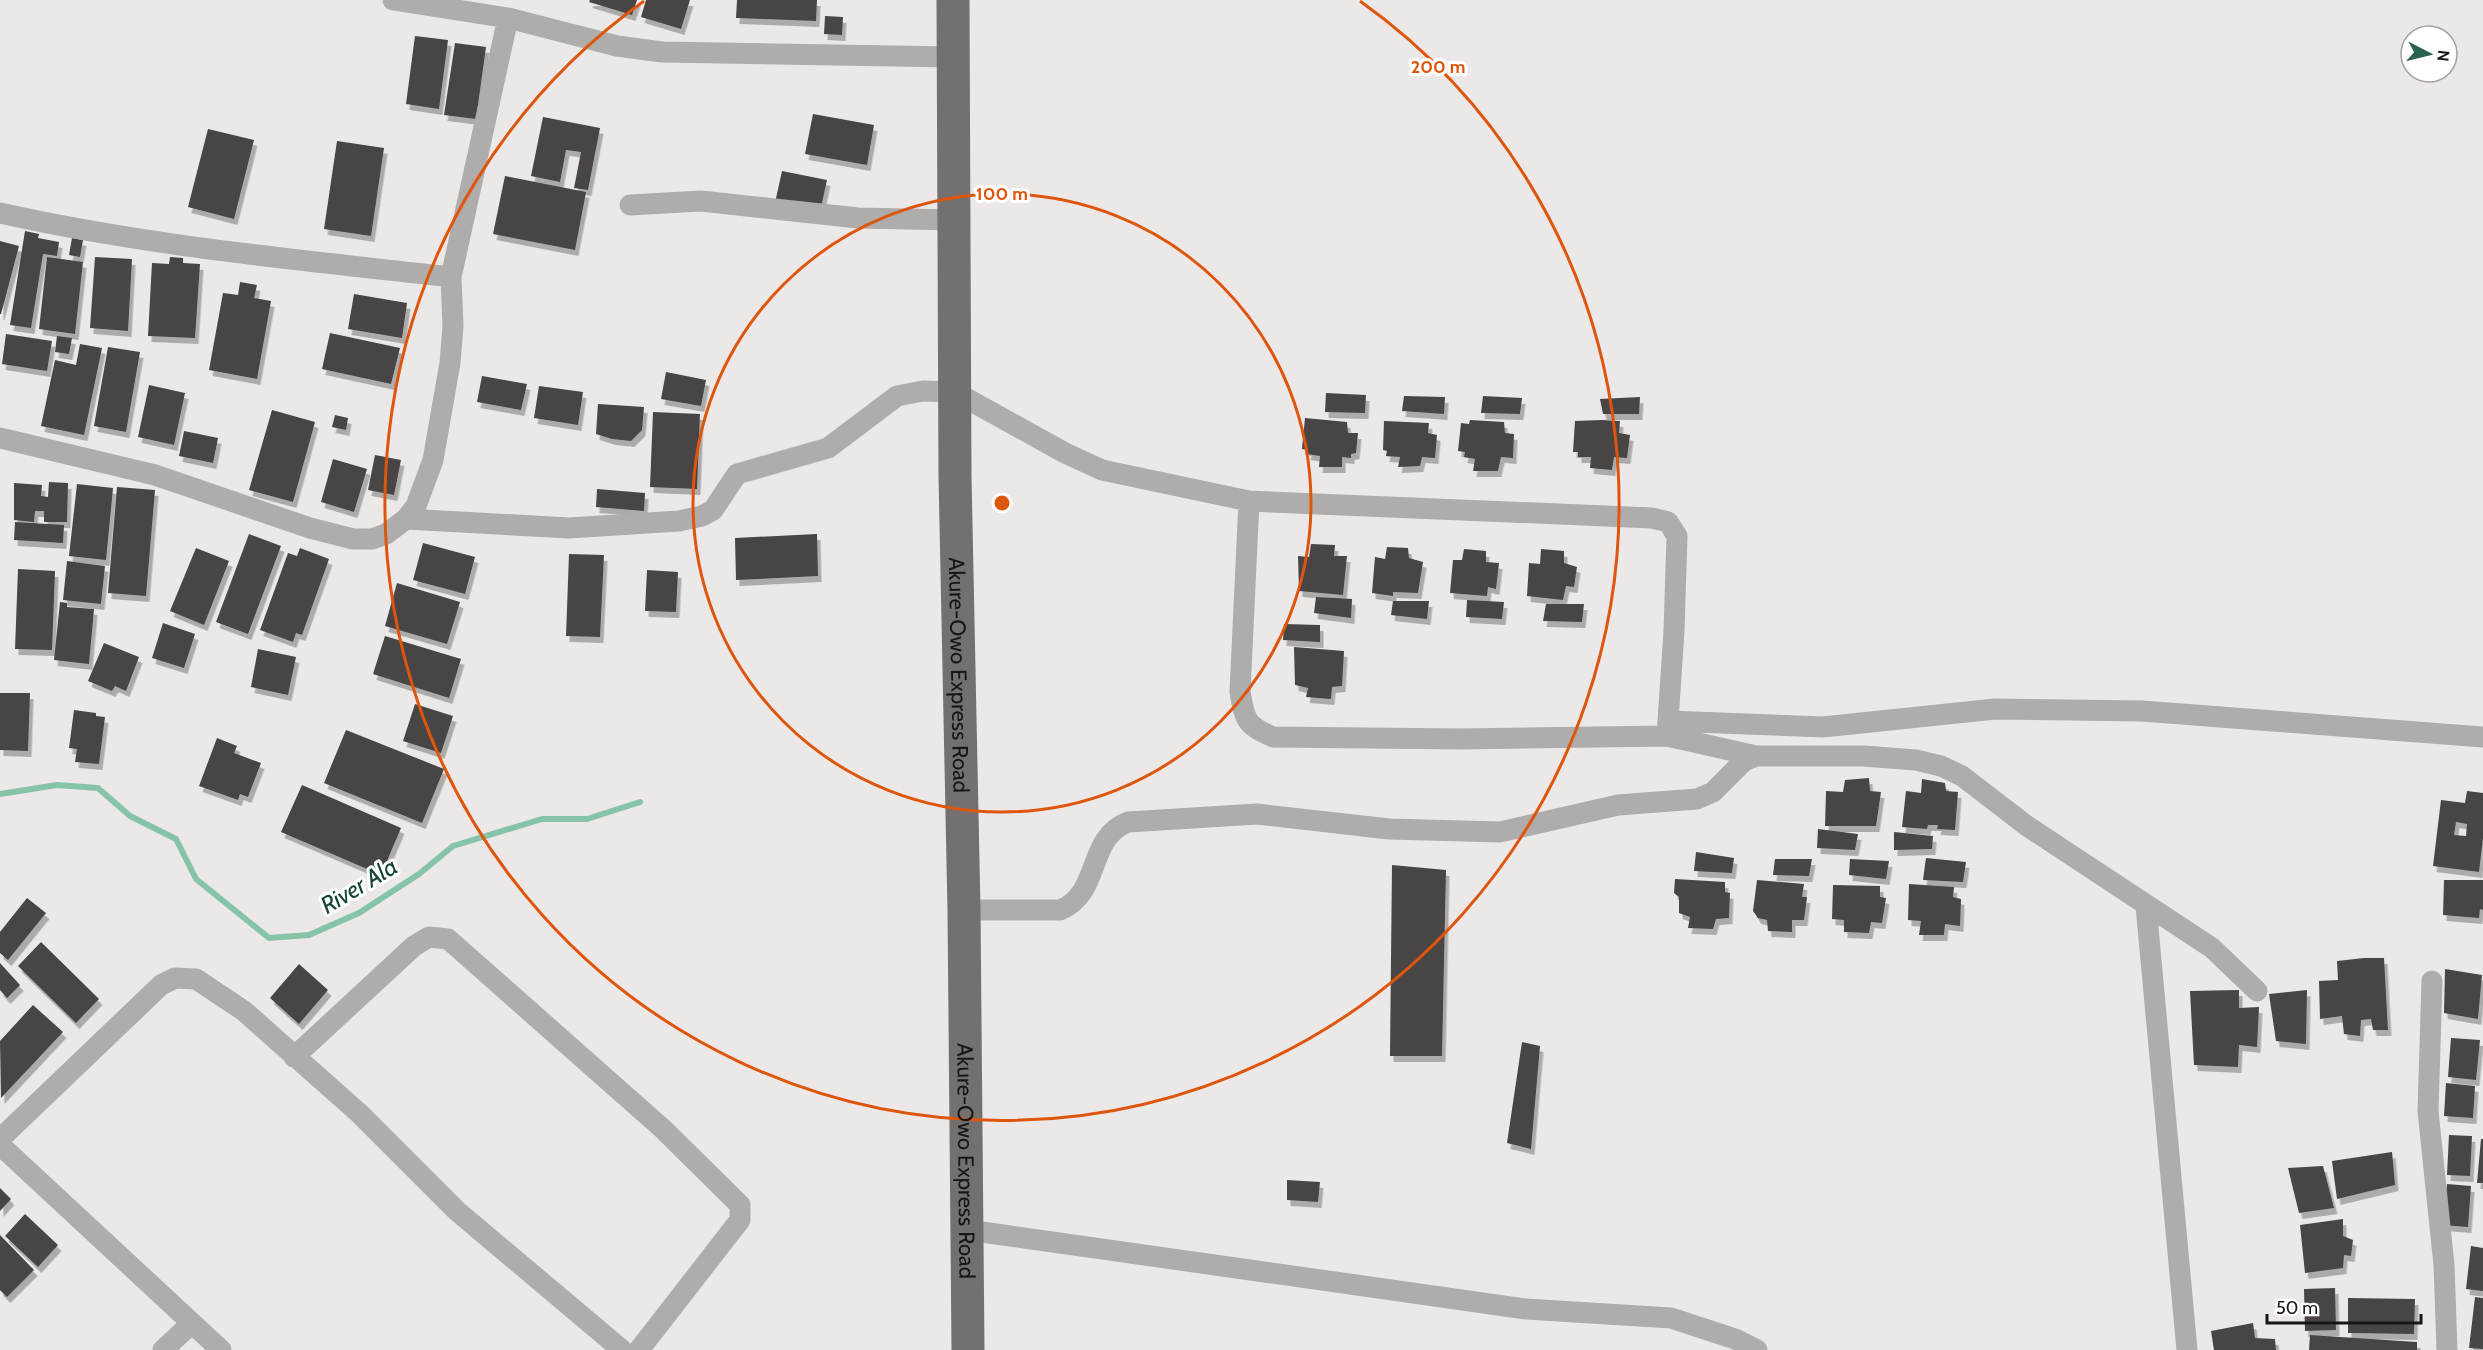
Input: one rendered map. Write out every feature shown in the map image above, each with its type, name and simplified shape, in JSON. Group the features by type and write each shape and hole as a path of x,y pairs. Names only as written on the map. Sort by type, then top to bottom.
{"highway":[{"name":"Akure-Owo Express Road","path":"952,0 968,1350"}],"street":[{"path":"406,1 508,18 617,46 662,52 953,57"},
{"path":"0,438 155,475 310,528 354,539 372,539 386,534 406,519 416,506 433,460 450,363 453,326 451,277 508,18"},
{"path":"630,205 701,201 858,218 954,220"},
{"path":"0,213 53,224 241,254 451,277"},
{"path":"406,519 569,528 679,521 702,516 713,510 737,474 749,468 828,448 897,396 923,391 955,392 1065,453 1102,470 1249,501 1652,518 1668,522 1677,536 1674,631 1667,729"},
{"path":"1249,501 1240,692 1244,718 1255,729 1273,737 1462,740 1667,729 1823,727 1995,710 2142,711 2483,737"},
{"path":"1667,729 1756,756 1864,756 1916,760 1941,766 1962,776 2027,826 2212,948 2257,991"},
{"path":"964,910 1060,910 1071,906 1082,894 1105,837 1114,827 1128,822 1257,814 1389,829 1500,832 1618,805 1697,799 1713,792 1744,761 1756,756"},
{"path":"2146,906 2187,1350"},
{"path":"294,1057 414,946 429,937 448,939 663,1129 740,1205 740,1220 639,1350"},
{"path":"0,1139 161,985 175,978 196,979 244,1011 360,1114 457,1211 622,1350"},
{"path":"2432,981 2428,1111 2444,1265 2447,1350"},
{"path":"0,1145 221,1350"},
{"path":"968,1230 1526,1309 1671,1318 1735,1339 1757,1350"},
{"path":"163,1350 192,1323"}],"building":[{"path":"590,0 637,0 632,15 589,2"},
{"path":"646,0 690,0 681,29 641,17"},
{"path":"737,0 817,0 816,21 736,18"},
{"path":"825,16 843,17 842,35 824,34"},
{"path":"415,36 448,40 439,109 406,104"},
{"path":"455,43 486,47 476,119 444,115"},
{"path":"813,114 874,125 867,165 805,154"},
{"path":"543,117 600,128 588,190 574,188 581,152 566,150 560,182 531,176"},
{"path":"208,129 254,140 234,219 188,207"},
{"path":"337,141 384,148 371,236 324,229"},
{"path":"782,171 827,180 820,212 775,203"},
{"path":"505,176 586,192 575,250 493,234"},
{"path":"25,231 39,234 38,238 59,242 57,256 43,254 31,328 10,325"},
{"path":"72,238 83,240 80,257 69,255"},
{"path":"0,241 19,246 1,314 0,314"},
{"path":"47,257 83,262 75,334 39,329"},
{"path":"95,257 132,259 128,331 90,328"},
{"path":"170,257 183,258 183,263 200,264 195,338 148,336 152,263 169,264"},
{"path":"240,282 257,285 254,298 271,301 257,379 209,370 223,293 238,295"},
{"path":"354,294 407,303 402,338 348,329"},
{"path":"330,333 400,348 391,384 322,369"},
{"path":"6,334 52,341 47,371 2,364"},
{"path":"57,336 72,338 69,354 55,352"},
{"path":"80,344 102,348 84,435 41,426 55,360 76,365"},
{"path":"108,347 140,352 126,432 94,426"},
{"path":"666,372 706,380 701,406 661,399"},
{"path":"482,376 527,384 521,410 477,402"},
{"path":"149,385 185,393 174,445 138,437"},
{"path":"539,386 583,392 578,425 534,418"},
{"path":"1326,393 1366,395 1365,413 1325,412"},
{"path":"1404,396 1445,397 1444,414 1402,411"},
{"path":"1483,396 1522,398 1520,414 1481,413"},
{"path":"1640,397 1639,414 1603,414 1600,399"},
{"path":"598,404 644,407 642,430 631,441 596,434"},
{"path":"272,410 315,422 293,502 249,490"},
{"path":"653,412 700,414 697,489 650,487"},
{"path":"335,415 348,418 346,430 332,427"},
{"path":"1305,418 1347,422 1348,433 1358,433 1356,453 1351,454 1351,458 1342,457 1342,467 1319,467 1320,456 1307,454 1308,450 1302,449"},
{"path":"1470,420 1504,422 1505,433 1514,434 1513,458 1501,457 1498,471 1473,471 1475,459 1464,457 1465,452 1458,451 1461,423 1469,424"},
{"path":"1384,421 1429,423 1428,433 1437,435 1435,458 1422,457 1420,466 1398,467 1400,457 1386,456 1387,451 1383,450"},
{"path":"1575,421 1620,421 1619,433 1630,435 1627,458 1614,457 1612,470 1590,468 1591,457 1578,457 1578,452 1573,452"},
{"path":"184,431 218,438 213,463 179,456"},
{"path":"375,455 401,460 394,495 368,490"},
{"path":"333,459 367,469 354,512 321,502"},
{"path":"49,482 68,483 67,522 44,522 44,511 35,511 34,522 14,520 14,483 42,485 41,496 48,497"},
{"path":"77,484 113,488 106,560 69,556"},
{"path":"117,487 155,490 146,596 108,593"},
{"path":"597,489 645,493 644,511 596,507"},
{"path":"15,522 64,525 63,543 14,540"},
{"path":"249,534 281,546 248,634 216,622"},
{"path":"817,534 818,576 736,580 735,538"},
{"path":"423,543 475,557 465,594 413,580"},
{"path":"1311,544 1335,545 1334,556 1347,556 1343,595 1299,591 1298,556 1309,557"},
{"path":"1387,547 1408,548 1409,558 1423,562 1418,593 1393,592 1393,596 1372,593 1375,557 1385,559"},
{"path":"196,548 229,561 204,625 170,611"},
{"path":"300,548 329,559 302,635 296,633 293,642 260,630 288,553 297,556"},
{"path":"1464,549 1486,551 1486,562 1499,563 1496,589 1488,587 1487,596 1450,593 1453,560 1462,560"},
{"path":"1541,549 1564,551 1564,563 1577,567 1574,587 1566,586 1563,600 1527,596 1529,563 1540,564"},
{"path":"569,554 604,555 600,637 566,636"},
{"path":"67,561 105,566 101,604 63,600"},
{"path":"18,569 55,571 52,650 15,649"},
{"path":"647,570 678,572 676,612 645,611"},
{"path":"397,583 460,602 447,644 385,626"},
{"path":"1316,597 1352,599 1351,618 1314,613"},
{"path":"1467,600 1504,602 1502,619 1466,617"},
{"path":"1393,601 1429,601 1427,619 1391,615"},
{"path":"60,602 67,603 67,607 94,609 89,664 54,660"},
{"path":"1546,604 1584,604 1582,622 1543,621"},
{"path":"163,623 195,634 184,668 152,658"},
{"path":"1284,624 1320,625 1320,642 1283,640"},
{"path":"385,636 461,659 449,698 373,674"},
{"path":"104,643 139,657 126,691 115,686 112,691 88,681"},
{"path":"1294,647 1344,651 1342,686 1332,687 1331,699 1306,697 1308,688 1295,685"},
{"path":"258,649 296,657 288,695 251,687"},
{"path":"0,693 30,693 28,751 0,750"},
{"path":"415,704 453,716 441,753 403,741"},
{"path":"74,710 96,713 96,716 105,717 99,764 75,762 77,749 69,748"},
{"path":"346,730 444,769 422,823 324,783"},
{"path":"217,738 237,746 234,753 261,763 248,797 240,794 238,800 199,786"},
{"path":"1869,778 1870,791 1881,792 1876,826 1825,826 1826,791 1843,792 1845,780"},
{"path":"1922,779 1945,783 1946,791 1958,792 1955,830 1937,829 1938,825 1928,825 1927,829 1902,827 1906,791 1921,793"},
{"path":"302,785 401,828 381,875 281,832"},
{"path":"2467,791 2483,793 2483,838 2479,872 2433,866 2441,800 2465,803","holes":["2456,822 2467,824 2466,836 2454,835"]},
{"path":"1818,829 1858,834 1855,850 1817,848"},
{"path":"1894,832 1933,836 1932,849 1894,850"},
{"path":"1696,852 1734,858 1732,873 1694,871"},
{"path":"1926,858 1966,862 1963,882 1923,880"},
{"path":"1775,859 1812,859 1809,876 1773,875"},
{"path":"1850,859 1889,861 1886,879 1849,875"},
{"path":"1392,865 1446,870 1442,1056 1390,1056"},
{"path":"1675,879 1725,882 1725,892 1730,893 1729,918 1716,919 1713,929 1688,928 1690,917 1679,913 1679,897 1674,893"},
{"path":"1757,880 1804,884 1802,897 1807,897 1804,920 1792,920 1792,932 1768,931 1767,920 1758,918 1753,911"},
{"path":"2444,880 2483,880 2483,910 2480,909 2479,918 2443,915"},
{"path":"1909,884 1954,887 1953,897 1961,899 1960,926 1945,924 1944,935 1919,935 1921,921 1908,920"},
{"path":"1833,885 1880,886 1880,897 1886,898 1882,923 1871,922 1869,933 1844,932 1844,920 1832,919"},
{"path":"27,898 46,913 8,960 0,953 0,932"},
{"path":"41,942 99,999 76,1023 18,966"},
{"path":"2384,958 2388,1030 2373,1030 2371,1019 2361,1020 2360,1036 2344,1034 2342,1016 2320,1019 2319,981 2338,980 2337,961"},
{"path":"0,963 20,985 7,998 0,990"},
{"path":"299,964 328,990 299,1024 270,998"},
{"path":"2445,969 2482,975 2478,1019 2444,1013"},
{"path":"2239,990 2239,1008 2259,1007 2257,1047 2239,1045 2238,1067 2194,1065 2190,991"},
{"path":"2307,990 2306,1044 2276,1041 2269,994"},
{"path":"33,1005 63,1032 1,1098 0,1041"},
{"path":"2451,1038 2480,1040 2476,1080 2448,1077"},
{"path":"1522,1042 1540,1046 1531,1149 1507,1143"},
{"path":"2446,1083 2475,1086 2473,1118 2444,1116"},
{"path":"2449,1135 2472,1136 2470,1176 2447,1175"},
{"path":"2481,1139 2483,1139 2483,1183 2477,1183"},
{"path":"2392,1152 2395,1185 2337,1199 2332,1161"},
{"path":"2323,1166 2334,1208 2299,1213 2288,1168"},
{"path":"1287,1180 1320,1182 1318,1202 1287,1200"},
{"path":"2447,1184 2471,1186 2468,1227 2443,1225"},
{"path":"0,1188 11,1199 0,1211"},
{"path":"25,1214 58,1245 38,1267 5,1236"},
{"path":"2343,1219 2343,1236 2353,1240 2351,1256 2344,1255 2343,1268 2305,1273 2300,1225"},
{"path":"0,1235 34,1270 7,1297 0,1290"},
{"path":"2471,1246 2483,1248 2483,1291 2466,1289"},
{"path":"2335,1288 2336,1330 2305,1331 2304,1289"},
{"path":"2475,1297 2483,1298 2483,1349 2469,1348"},
{"path":"2348,1298 2415,1299 2414,1334 2348,1333"},
{"path":"2253,1323 2255,1338 2275,1339 2276,1350 2214,1350 2211,1331"},
{"path":"2310,1335 2417,1342 2417,1350 2309,1350"}],"waterway":[{"name":"River Ala","path":"0,794 57,785 98,788 130,816 176,839 196,879 269,938 309,935 359,913 419,874 453,846 542,819 587,819 640,802"}]}
